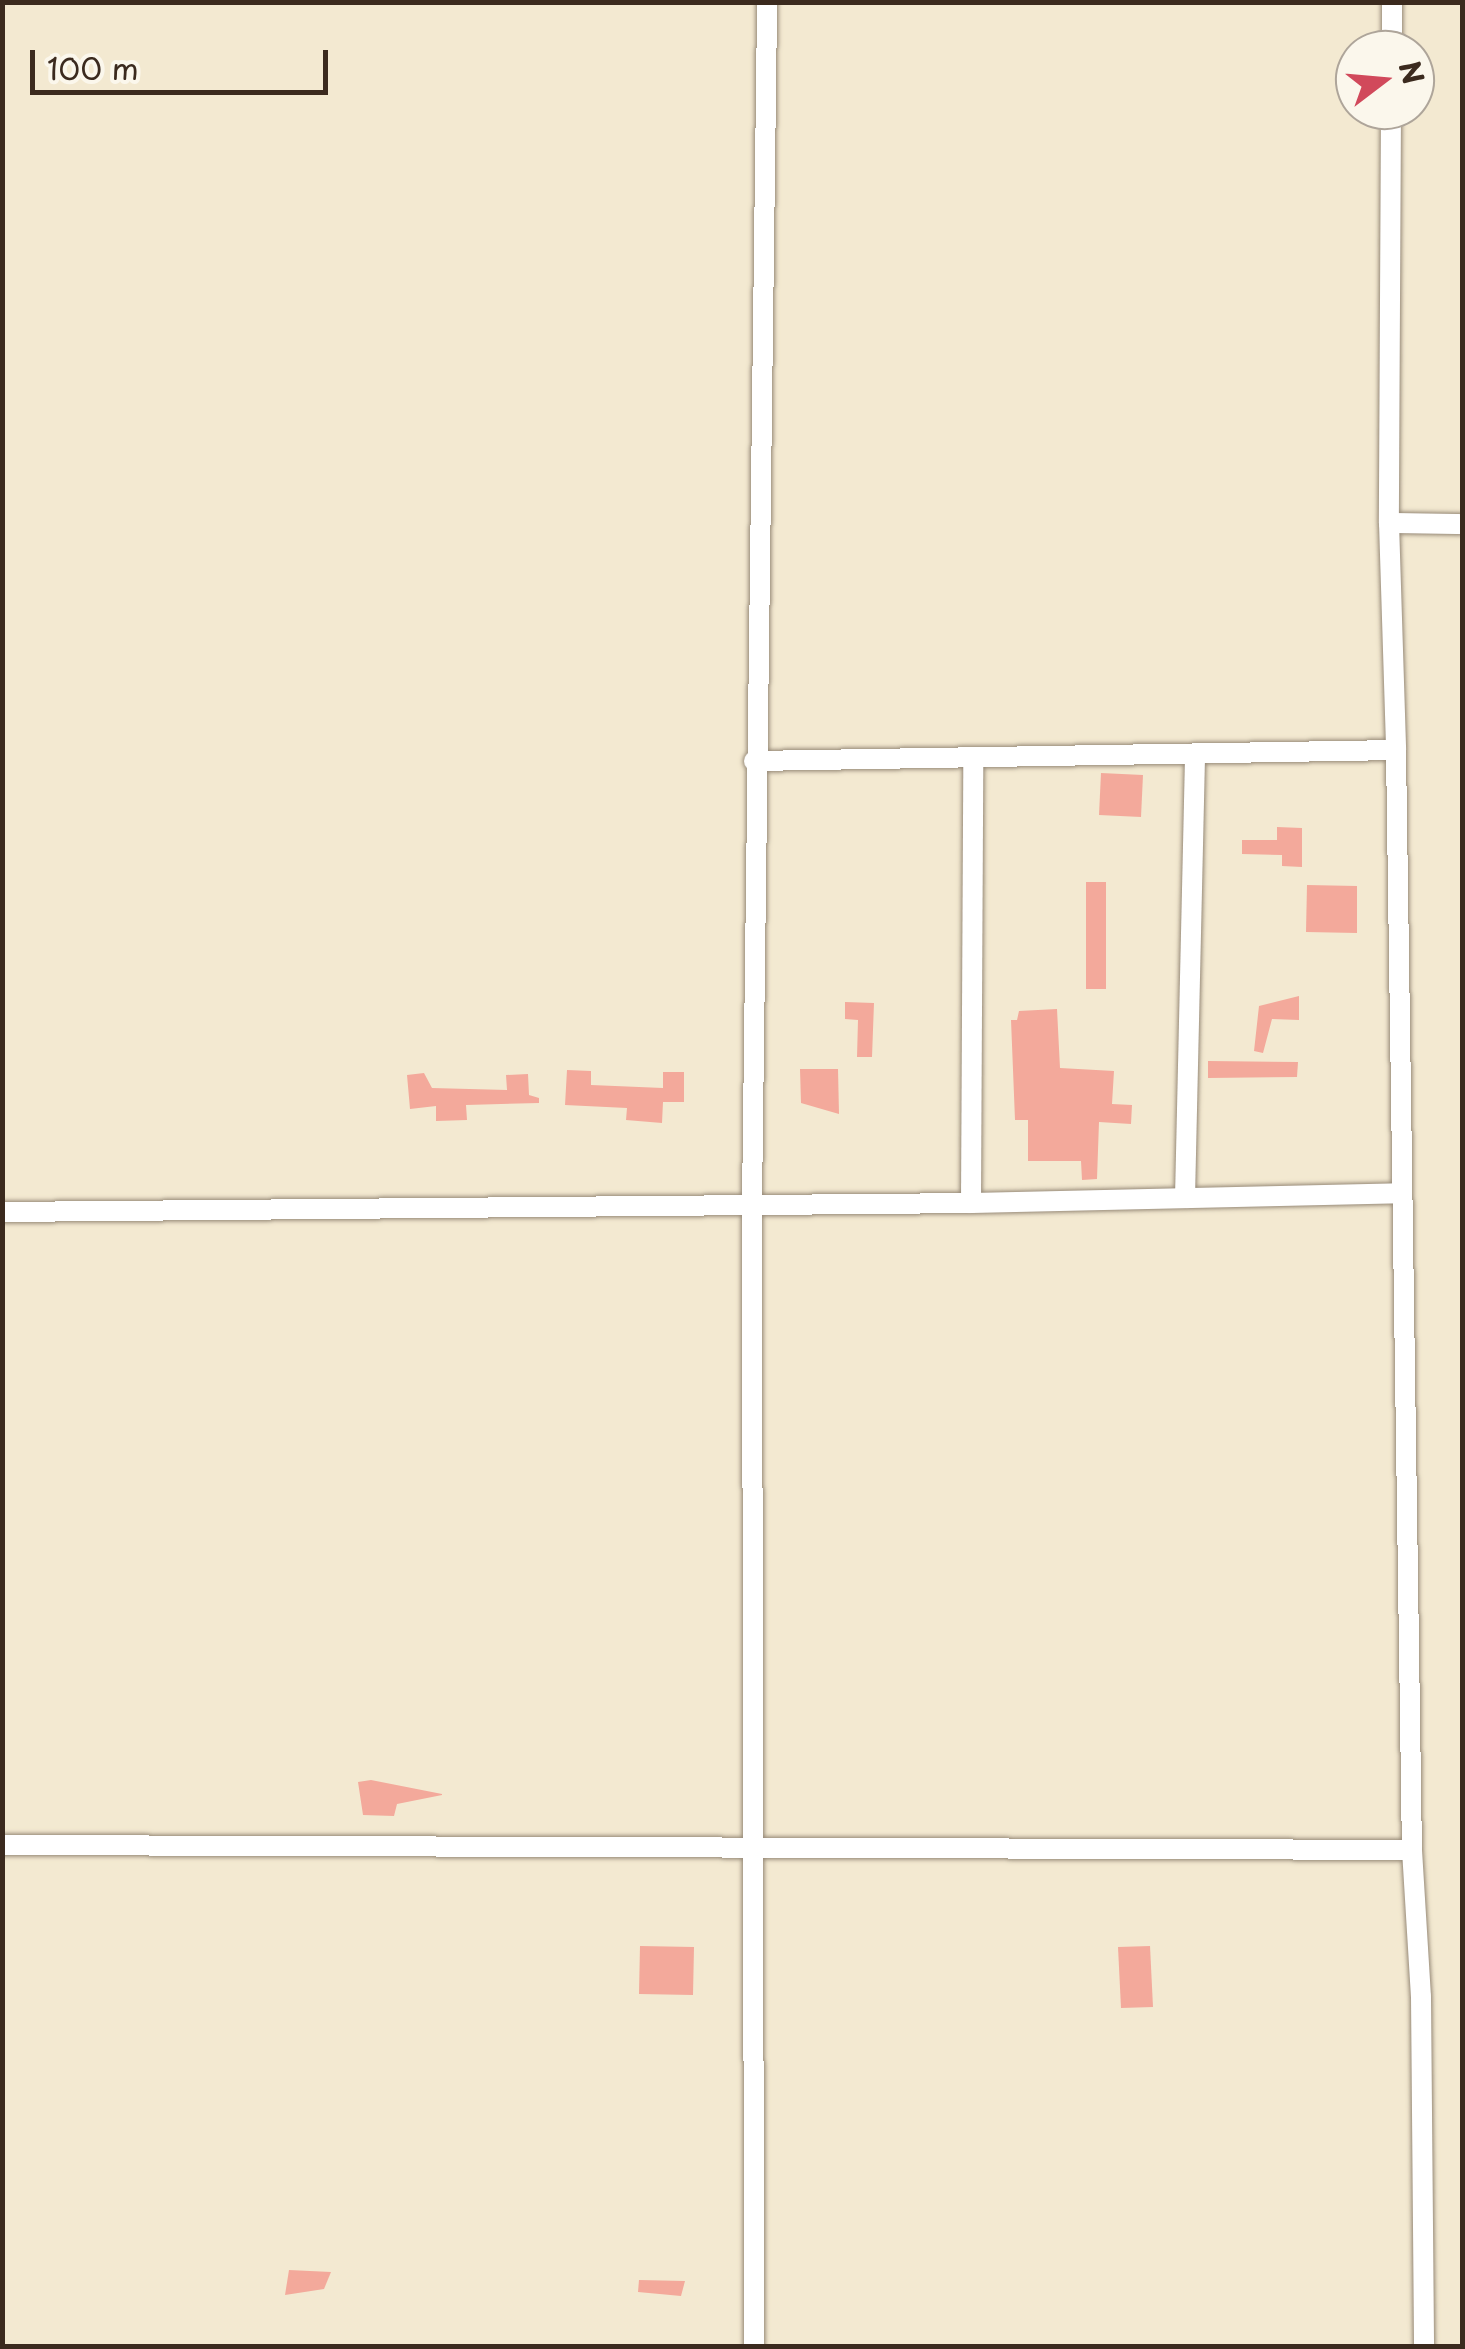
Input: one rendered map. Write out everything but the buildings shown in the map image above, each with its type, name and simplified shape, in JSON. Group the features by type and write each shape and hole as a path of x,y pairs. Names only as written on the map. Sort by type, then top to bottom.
{"street":[{"path":"754,2346 754,761 767,2"},
{"path":"1392,2 1392,30"},
{"path":"1391,130 1388,523 1396,750 1412,1850 1421,1997 1424,2346"},
{"path":"1388,523 1462,524"},
{"path":"754,761 1396,750"},
{"path":"1184,1198 1195,755"},
{"path":"971,1203 973,760"},
{"path":"2,1212 971,1203 1402,1192"},
{"path":"3,1845 1412,1850"}]}
